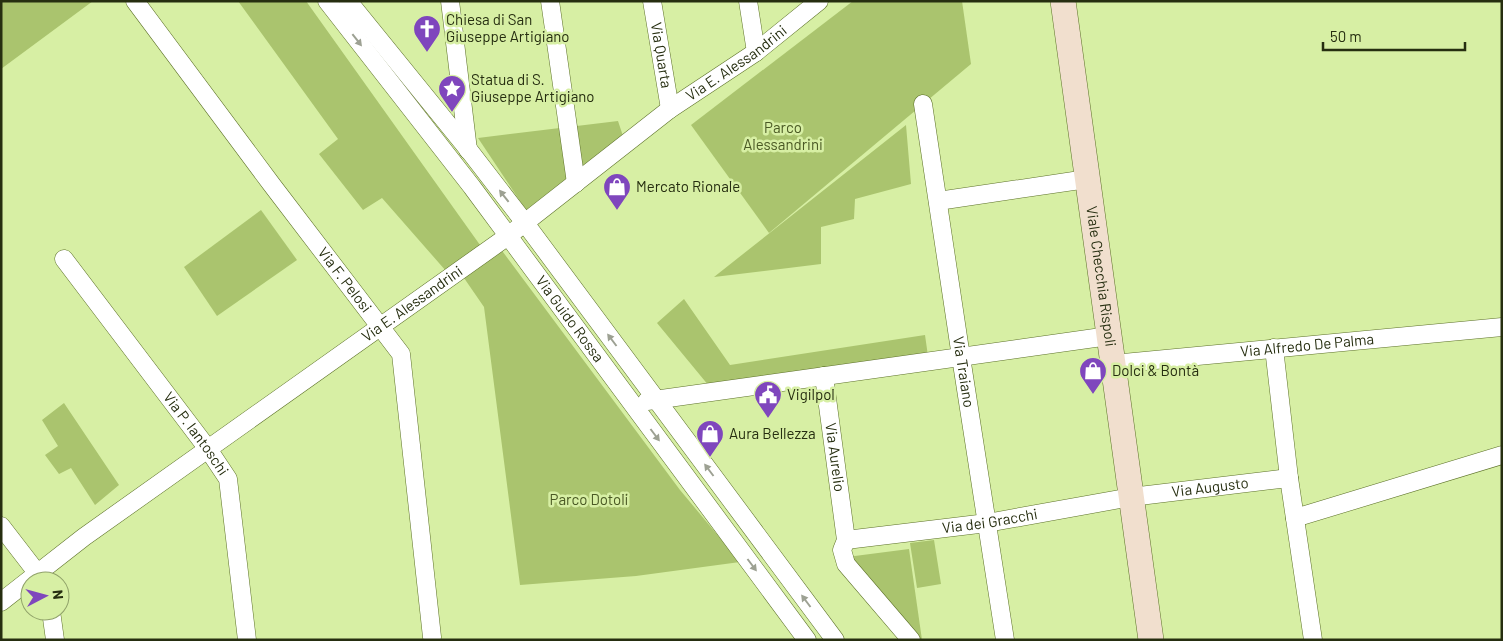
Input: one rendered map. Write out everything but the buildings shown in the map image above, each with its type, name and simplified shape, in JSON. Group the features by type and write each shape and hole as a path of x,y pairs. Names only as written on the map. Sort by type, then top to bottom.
{"main road":[{"name":"Viale Checchia Rispoli","path":"1062,1 1151,640"}],"street":[{"name":"Via F. Pelosi","path":"135,1 401,354 432,637"},
{"name":"Via Guido Rossa","path":"328,1 472,187 807,640"},
{"path":"348,1 468,149 525,223 835,640"},
{"path":"450,1 472,187"},
{"path":"550,1 576,183"},
{"name":"Via Quarta","path":"652,1 670,109"},
{"path":"748,1 756,52"},
{"name":"Via E. Alessandrini","path":"46,571 84,538 508,236 670,109 756,52 819,1"},
{"name":"Via Traiano","path":"923,104 1005,640"},
{"path":"938,201 1087,179"},
{"name":"Via P. Iantoschi","path":"64,259 208,449 228,479 247,640"},
{"name":"Via Alfredo De Palma","path":"1113,364 1502,327"},
{"path":"632,403 1109,336"},
{"path":"1274,348 1294,518 1313,640"},
{"name":"Via Aurelio","path":"824,376 846,540 842,550 846,564 911,640"},
{"path":"1294,518 1502,455"},
{"name":"Via Augusto","path":"1131,497 1289,478"},
{"name":"Via dei Gracchi","path":"846,540 987,523 1131,497"},
{"path":"1,526 35,571"},
{"name":"Via E. Alessandrini","path":"1,602 20,590"},
{"path":"52,621 55,640"}],"green space":[{"path":"1,1 93,1 1,69"},
{"path":"238,1 306,1 485,252 446,271 382,198 363,210 319,154 338,139"},
{"name":"Parco Alessandrini","path":"853,1 962,1 971,64 769,233 691,125"},
{"path":"618,121 623,136 528,213 478,138"},
{"path":"906,125 911,184 855,199 854,219 821,227 821,264 714,277"},
{"path":"261,210 297,260 217,316 184,267"},
{"name":"Parco Dotoli","path":"500,248 680,490 740,562 636,576 520,585 484,307 464,278"},
{"path":"684,299 730,365 925,335 928,356 709,386 657,323"},
{"path":"64,403 119,485 95,505 71,468 59,474 45,455 58,446 42,420"},
{"path":"934,540 941,584 917,588 910,543"},
{"path":"909,549 922,640 916,640 847,557"}],"place":[{"name":"Chiesa di San Giuseppe Artigiano","path":"427,53"},
{"name":"Statua di S. Giuseppe Artigiano","path":"452,113"},
{"name":"Mercato Rionale","path":"617,211"},
{"name":"Dolci & Bontà","path":"1093,395"},
{"name":"Vigilpol","path":"768,419"},
{"name":"Aura Bellezza","path":"710,458"}]}
